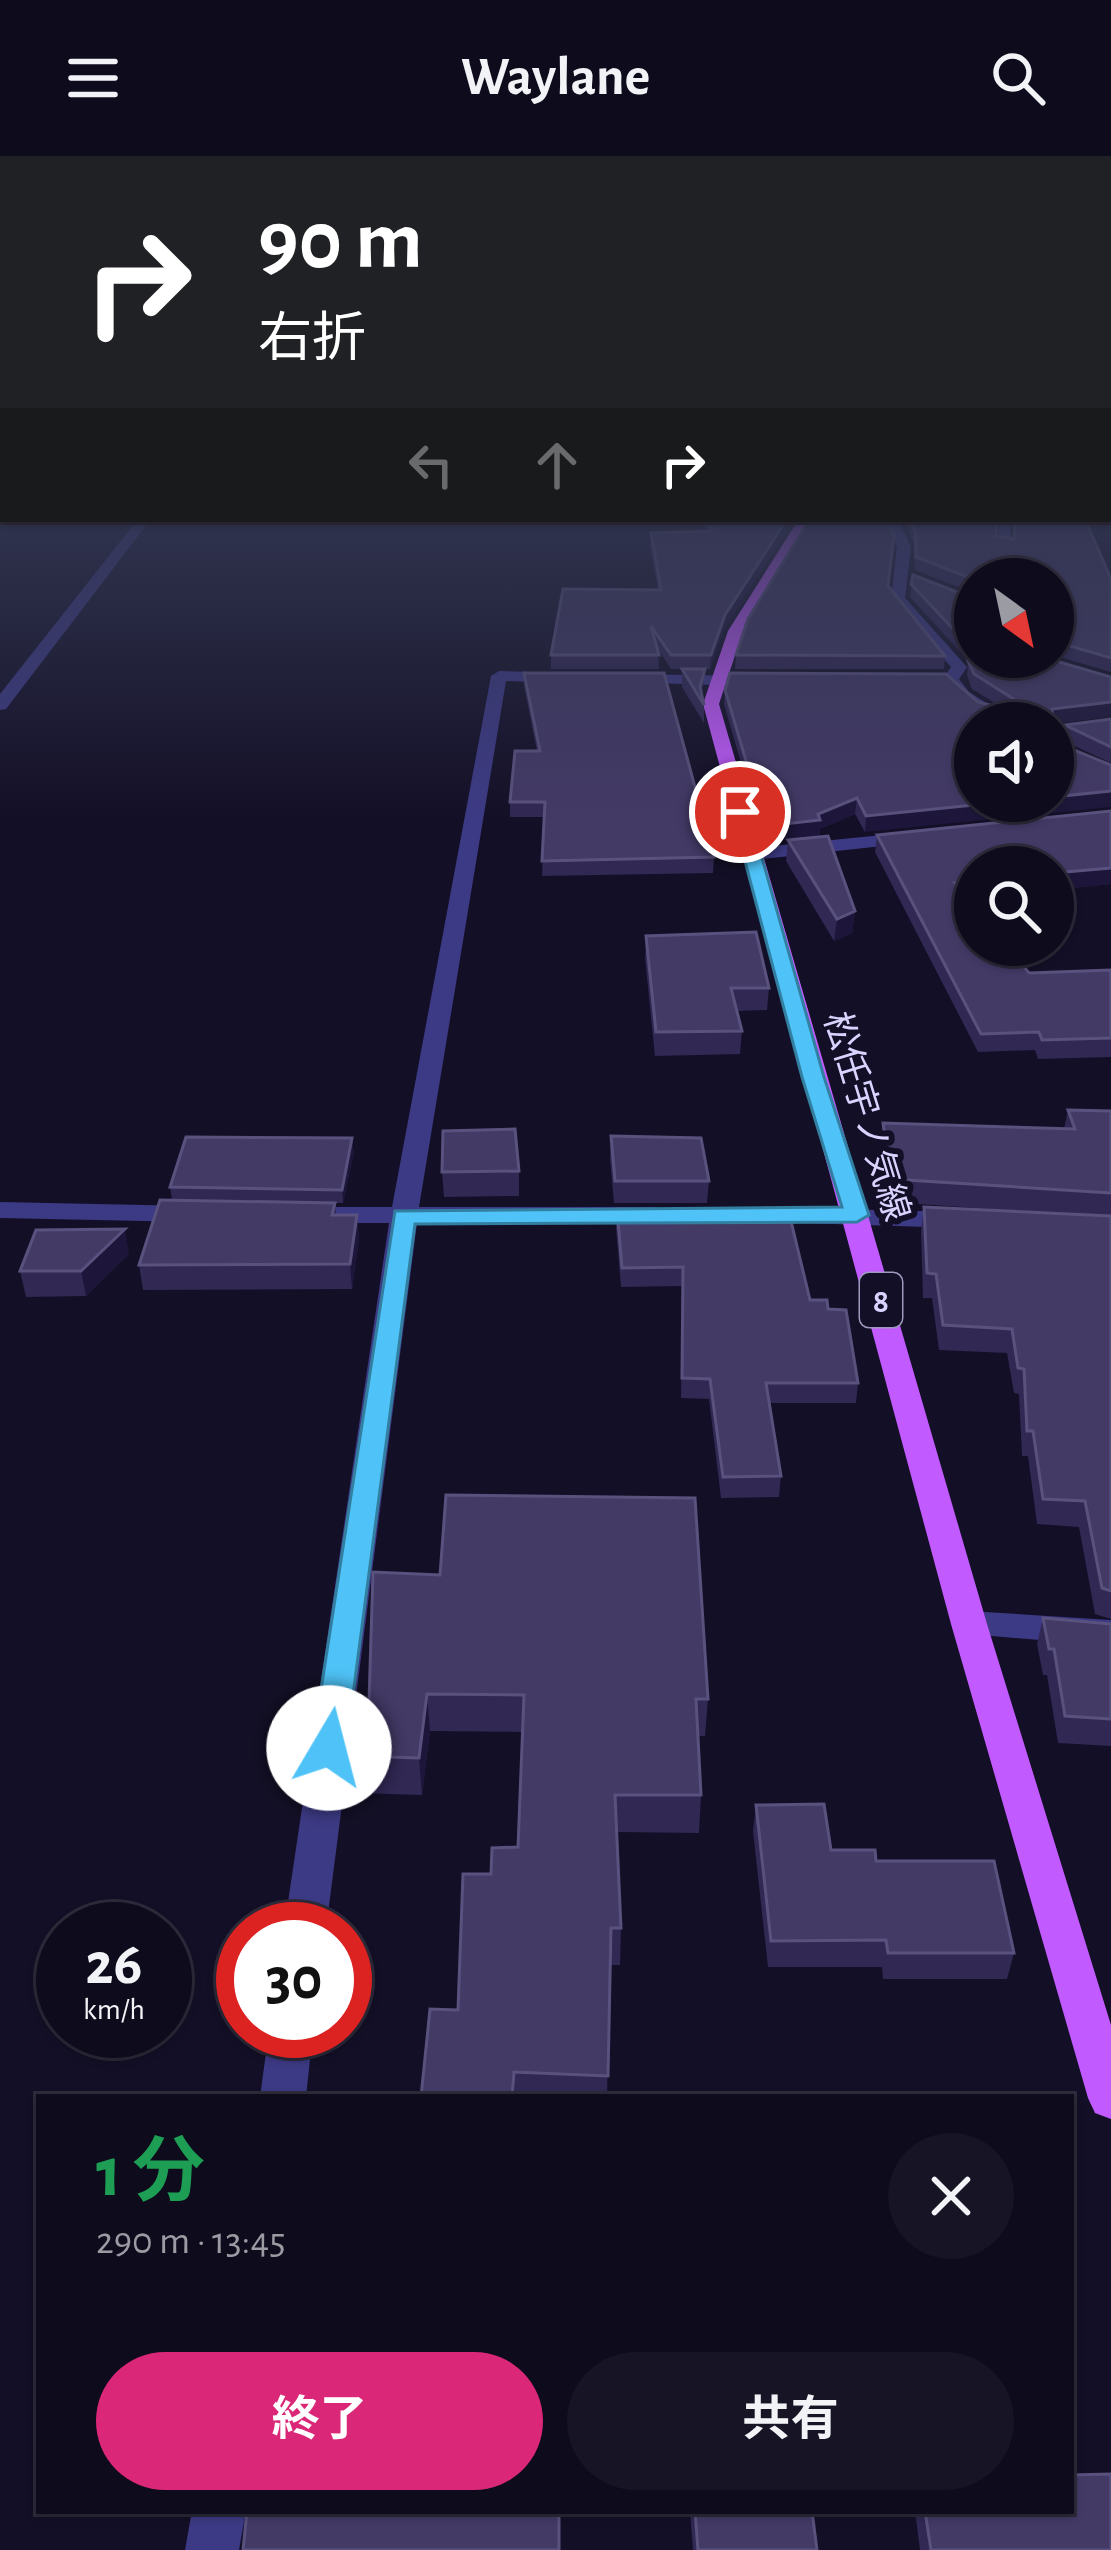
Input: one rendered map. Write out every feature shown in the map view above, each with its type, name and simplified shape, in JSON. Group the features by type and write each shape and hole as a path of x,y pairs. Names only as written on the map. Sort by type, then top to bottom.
{"main road":[{"path":"713,681 730,638 755,598"},
{"name":"松任宇ノ気線","path":"713,681 713,716 813,1077 1111,2098"}],"street":[{"path":"0,706 84,598"},
{"path":"899,598 954,672"},
{"path":"932,680 954,673"},
{"path":"309,1902 404,1216 469,870 499,676 570,678"},
{"path":"957,678 963,695 975,702"},
{"path":"618,679 760,681"},
{"path":"1074,729 1111,724"},
{"path":"752,854 926,837"},
{"path":"0,1210 224,1214"},
{"path":"292,1215 857,1215 996,1222"},
{"path":"969,1624 1111,1633"},
{"path":"283,2094 288,2058"},
{"path":"212,2550 218,2514"}],"building":[{"path":"561,598 736,598 711,655 671,655 651,626 659,655 551,655"},
{"path":"761,598 898,598 945,656 736,655"},
{"path":"924,598 954,598 954,630"},
{"path":"1074,598 1111,598 1111,658 1074,647"},
{"path":"1074,666 1111,677 1111,702 1074,706 1074,702 1018,702 980,678 1074,678"},
{"path":"682,669 705,669 700,687 704,705"},
{"path":"524,673 664,673 714,857 542,861 545,802 510,802 515,751 540,751"},
{"path":"730,673 946,674 978,702 954,702 954,807 866,816 857,798 818,814 820,820 776,825 755,791 725,690"},
{"path":"1111,719 1111,747 1074,729 1074,724"},
{"path":"1074,750 1111,765 1111,791 1074,795"},
{"path":"1111,811 1111,868 1074,871 1074,846 954,846 954,966 1023,966 1029,973 1111,970 1111,1038 1042,1040 1039,1032 981,1034 877,835 1004,822 1074,822 1074,815"},
{"path":"828,836 855,911 837,919 788,840"},
{"path":"756,932 769,988 731,988 742,1031 656,1032 646,936"},
{"path":"1068,1110 1111,1111 1111,1193 891,1179 883,1123 1075,1129"},
{"path":"515,1129 519,1171 442,1172 443,1131"},
{"path":"611,1136 701,1138 709,1181 615,1181"},
{"path":"186,1137 352,1138 342,1190 170,1187"},
{"path":"160,1200 335,1203 332,1215 357,1215 350,1264 139,1265"},
{"path":"924,1207 1111,1216 1111,1591 1102,1588 1085,1501 1043,1499 1033,1431 1027,1431 1024,1369 1018,1368 1012,1329 943,1325 936,1274 927,1273"},
{"path":"617,1209 789,1213 810,1300 827,1300 828,1309 846,1310 858,1383 766,1383 781,1476 723,1477 710,1379 682,1378 683,1267 622,1268"},
{"path":"125,1229 81,1271 20,1271 36,1230"},
{"path":"446,1495 695,1498 708,1699 696,1699 701,1795 615,1795 621,1928 611,1928 608,2076 514,2072 512,2094 421,2094 430,2009 458,2010 463,1874 491,1874 492,1848 518,1847 524,1695 427,1694 419,1758 353,1756 361,1701 369,1702 373,1572 440,1575"},
{"path":"1043,1618 1111,1624 1111,1719 1065,1716 1054,1649 1049,1649"},
{"path":"824,1804 831,1850 875,1850 876,1861 994,1861 1014,1953 888,1953 886,1940 771,1941 756,1805"},
{"path":"1111,2474 1111,2550 931,2550 925,2514 1074,2514 1074,2475"},
{"path":"247,2514 559,2514 559,2550 243,2550"},
{"path":"695,2514 812,2514 817,2550 698,2550"}],"route":[{"path":"329,1748 404,1216 857,1215 813,1077 740,812"}]}
